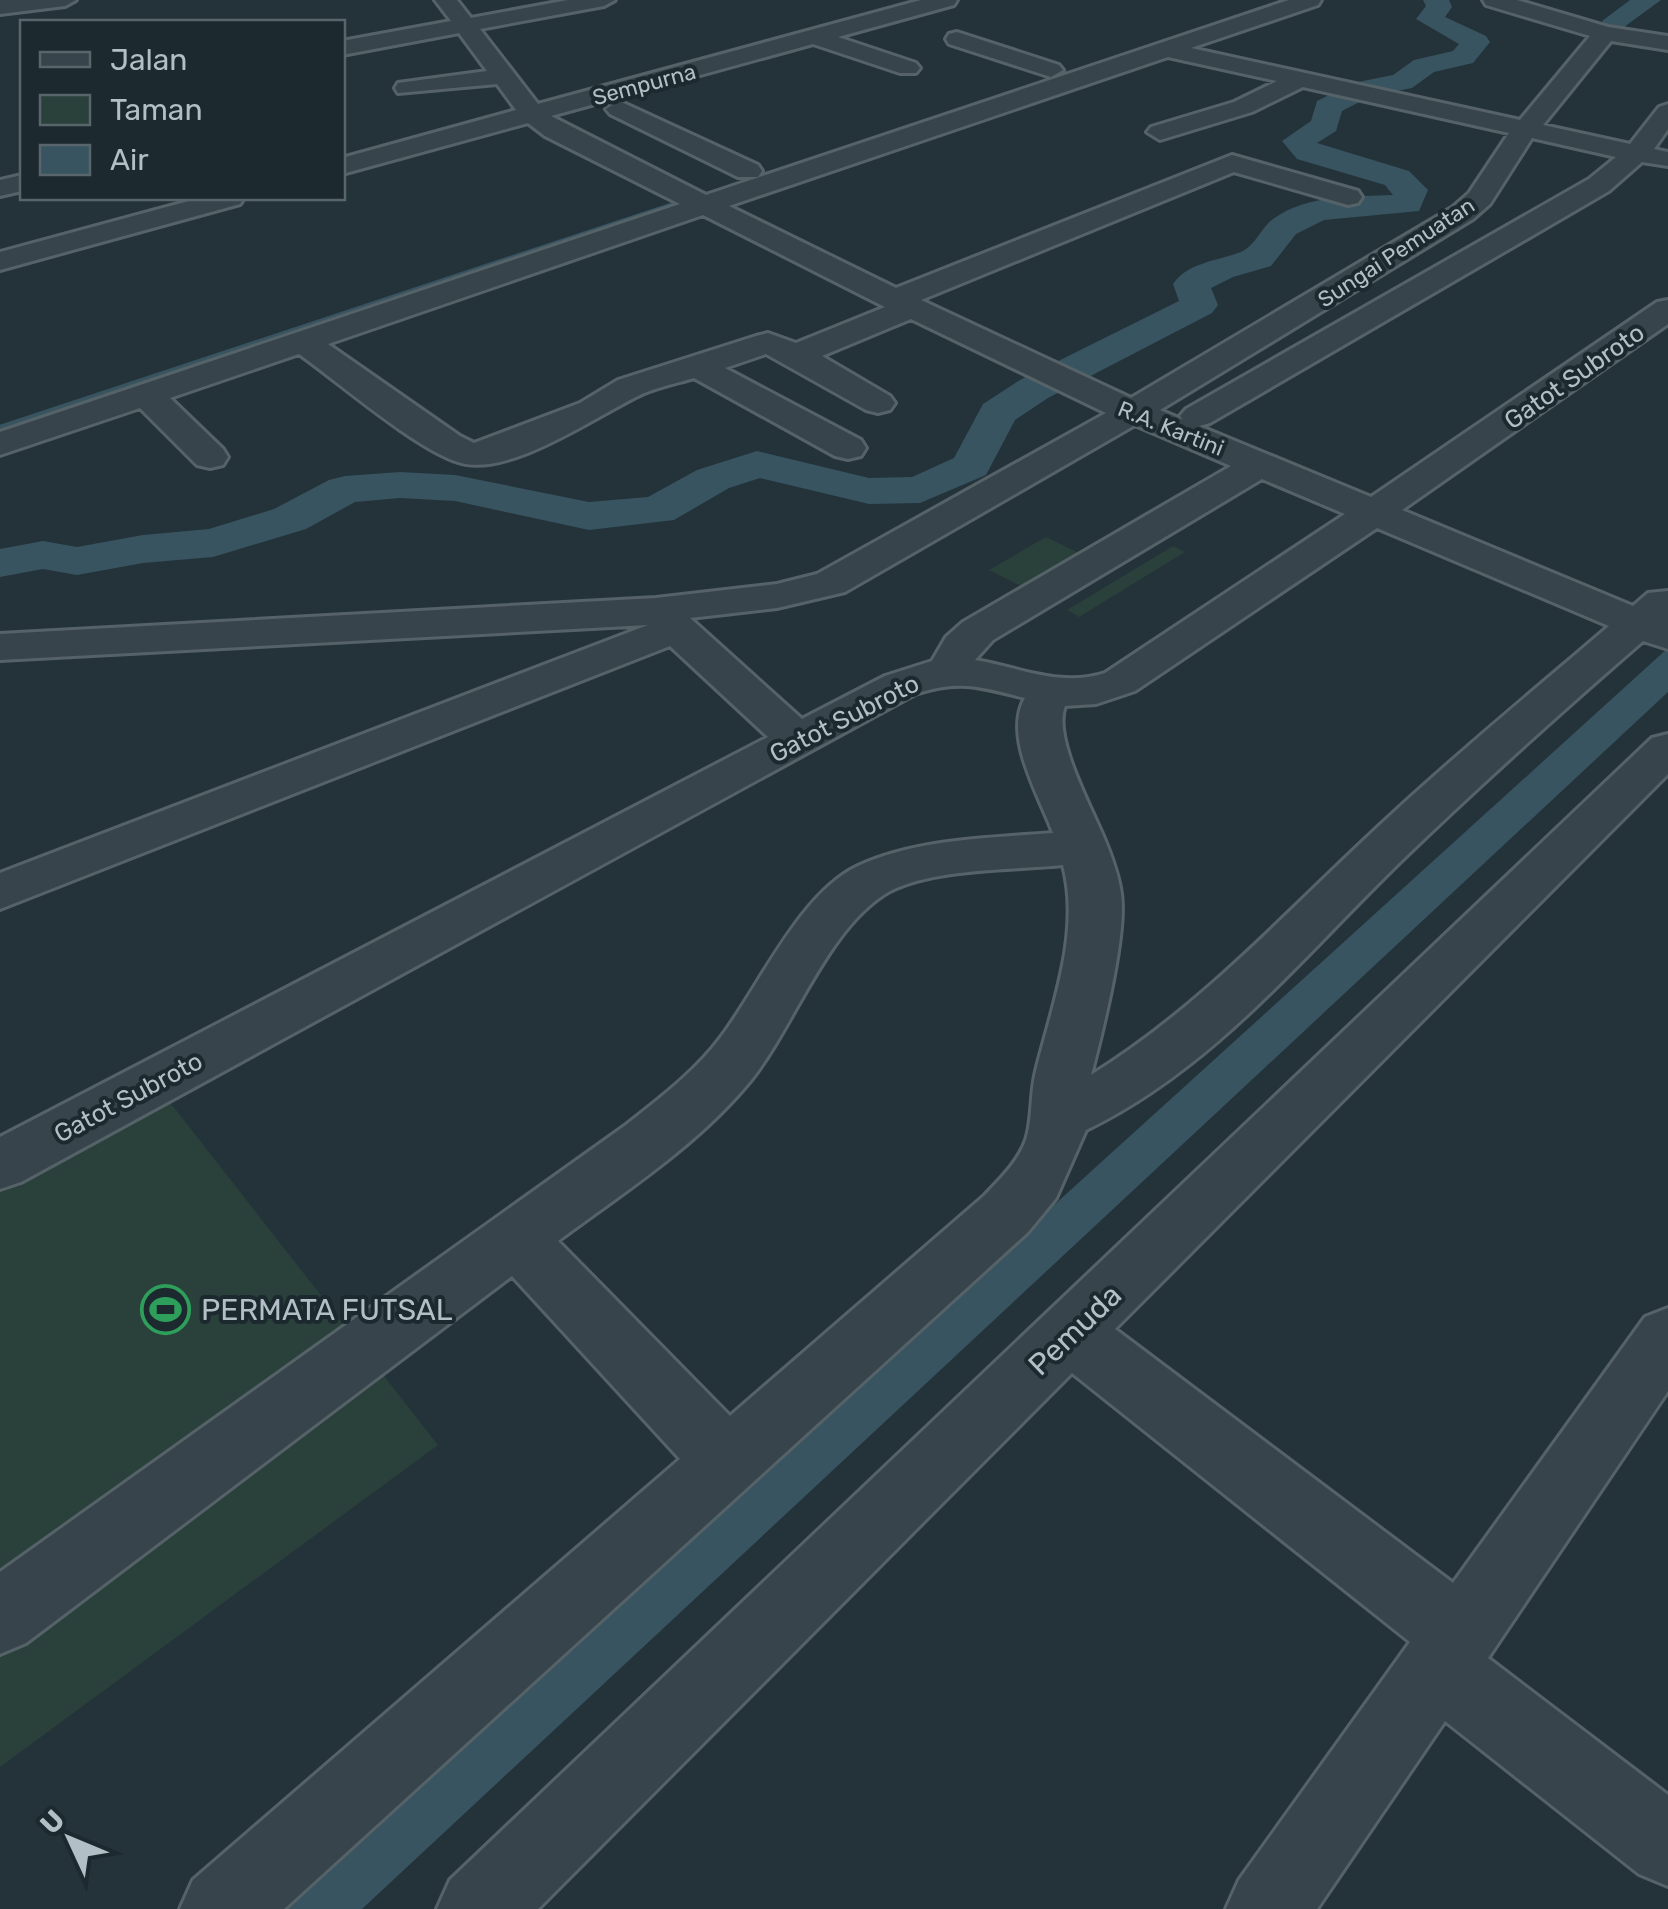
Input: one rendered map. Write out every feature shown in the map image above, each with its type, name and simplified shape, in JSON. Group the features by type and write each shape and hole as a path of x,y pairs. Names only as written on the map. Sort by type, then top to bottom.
{"street":[{"path":"0,6 65,0"},
{"path":"446,0 531,113"},
{"path":"345,48 470,28 604,0"},
{"path":"830,8 859,0"},
{"name":"Sempurna","path":"345,165 946,0"},
{"path":"0,444 304,342 693,198 748,170 1051,70 1310,0"},
{"path":"72,390 693,198 1152,45 1251,3"},
{"path":"1492,11 1496,14 1529,4 1615,34 1668,43"},
{"name":"Sungai Pemuatan","path":"665,620 832,584 1133,412 1463,213 1480,198 1510,148 1615,34"},
{"path":"816,37 908,68"},
{"path":"956,38 1051,70"},
{"path":"1152,45 1668,160"},
{"path":"407,88 505,76"},
{"path":"1160,132 1244,106 1301,79"},
{"path":"619,109 748,170"},
{"path":"1175,430 1599,185 1637,152 1668,112"},
{"name":"R.A. Kartini","path":"531,113 554,131 1047,375 1175,430 1656,621"},
{"path":"427,143 460,165"},
{"path":"796,355 902,304 1232,164 1348,197"},
{"path":"0,261 223,200"},
{"name":"Gatot Subroto","path":"0,1165 900,685 948,671 1050,693 1099,692 1120,682 1377,511 1668,309"},
{"path":"304,342 447,444 470,454 508,446 592,410 623,390 768,344 796,355 878,402"},
{"path":"699,367 848,448"},
{"path":"147,395 210,457"},
{"path":"948,671 961,646 978,630 1261,464"},
{"path":"0,648 665,620 798,740"},
{"path":"0,892 665,620"},
{"path":"1057,1118 1104,1097 1178,1042 1386,848 1656,621"},
{"path":"222,1909 1006,1214 1036,1181 1056,1139 1096,911 1096,894 1083,846 1041,738 1040,711 1050,693"},
{"name":"Pemuda","path":"479,1909 1668,748"},
{"path":"0,1617 699,1098 740,1053 842,903 870,880 901,868 1083,846"},
{"path":"515,1238 728,1461"},
{"path":"1072,1334 1448,1651 1668,1846"},
{"path":"1268,1909 1668,1337"}],"green space":[{"path":"1046,537 1083,555 1027,589 989,570"},
{"path":"1173,546 1185,552 1079,617 1067,610"},
{"name":"PERMATA FUTSAL","path":"158,1087 438,1445 0,1767 0,1175"}],"water":[{"path":"1668,648 1668,692 362,1909 278,1909"}],"waterway":[{"path":"1173,39 1287,0"},
{"path":"0,563 43,555 77,561 143,549 213,543 290,519 345,489 400,485 455,488 589,516 658,510 713,479 757,464 869,491 920,490 971,466 998,413 1034,389 1199,305 1191,284 1220,269 1258,258 1284,227 1317,210 1407,204 1411,190 1397,178 1308,152 1298,141 1325,125 1328,107 1363,89 1402,82 1424,66 1463,57 1476,42 1429,19 1439,7 1436,0"},
{"name":"Sungai Pemuatan","path":"1615,21 1648,0"},
{"path":"663,209 1105,62"},
{"path":"0,428 670,206"}],"place":[{"name":"PERMATA FUTSAL","path":"166,1310"}]}
